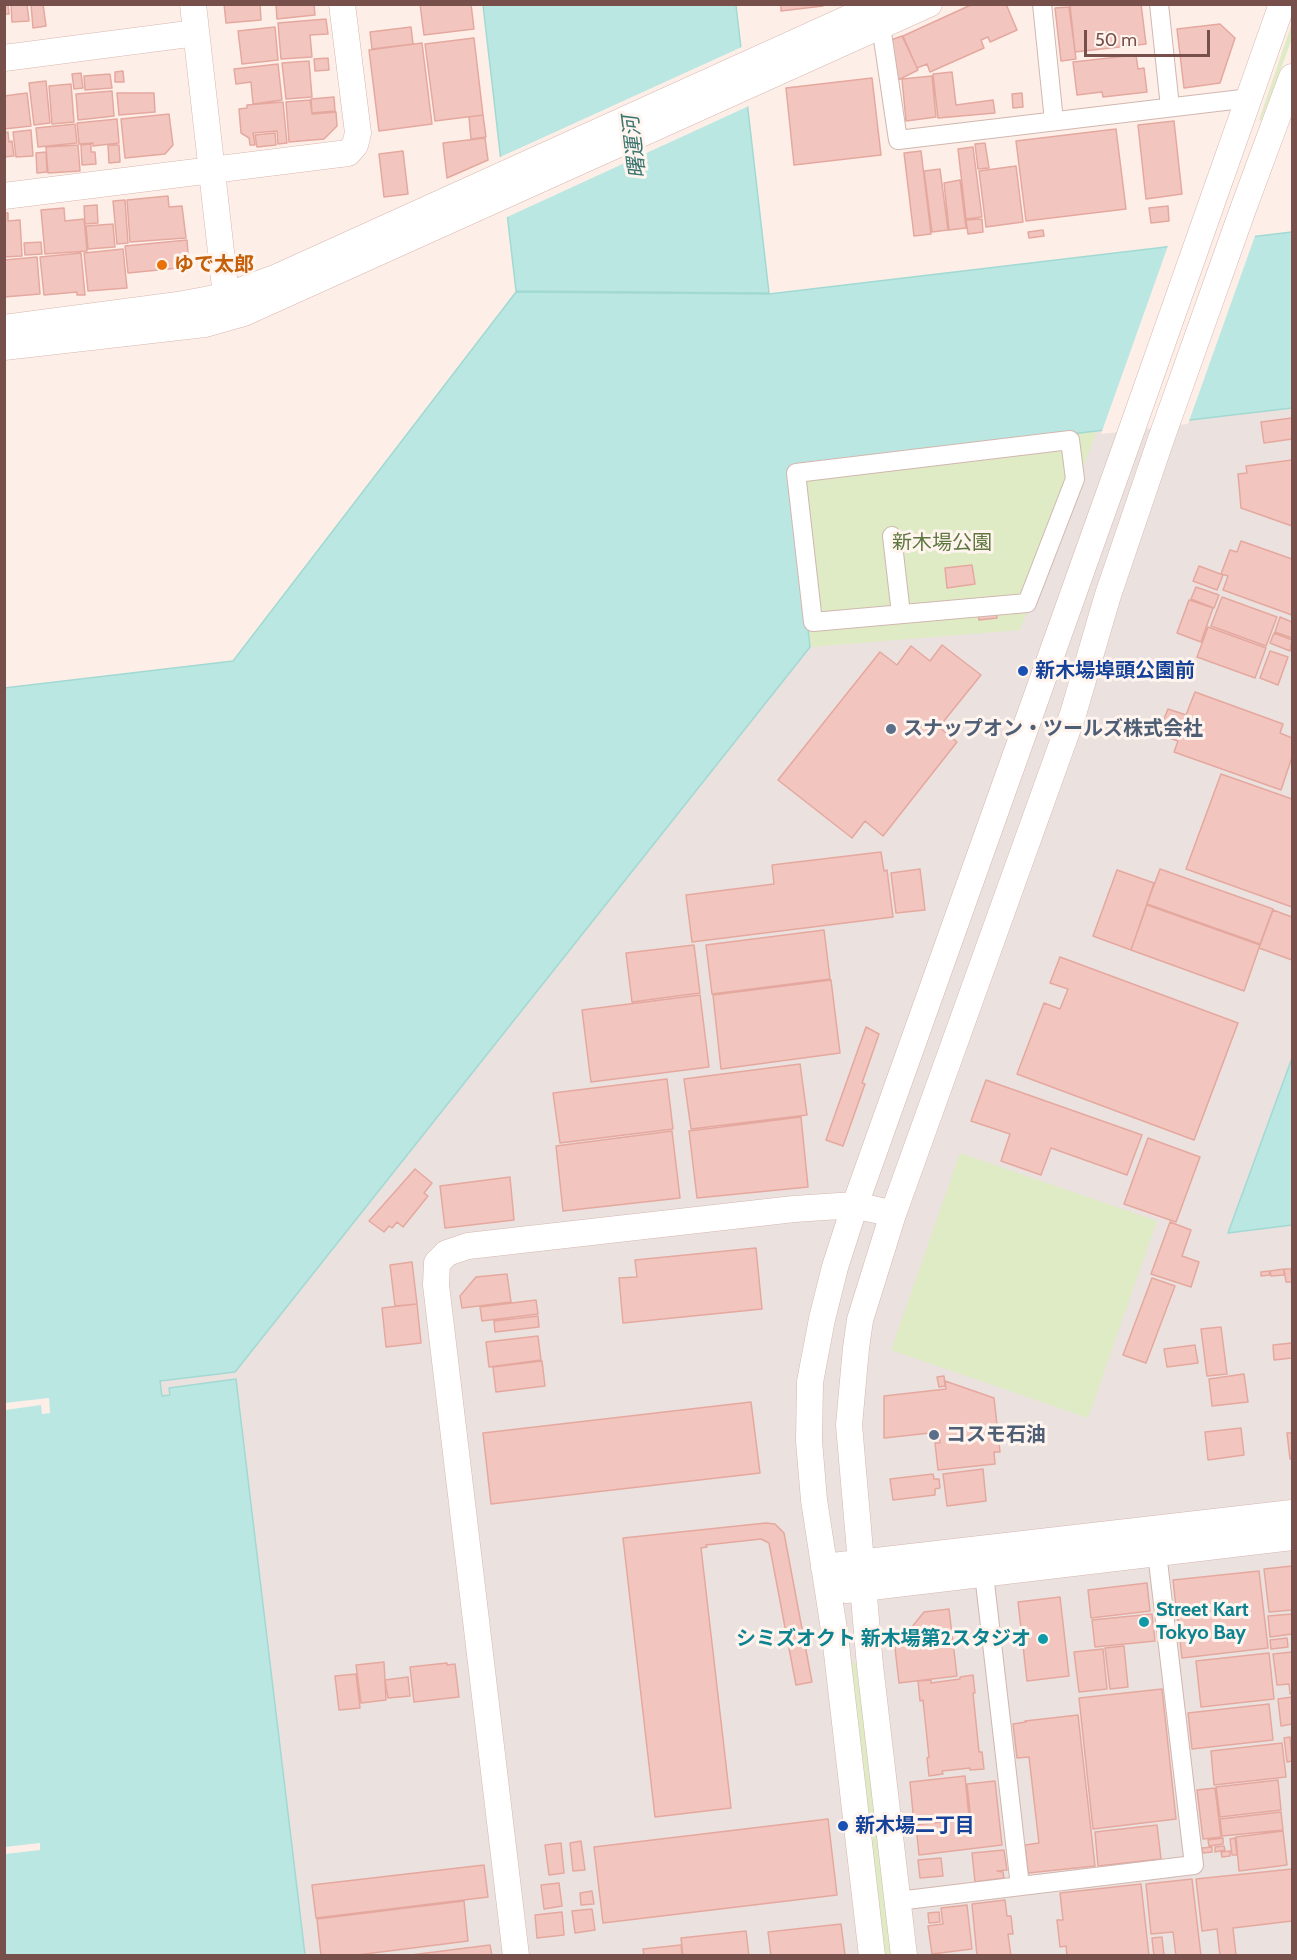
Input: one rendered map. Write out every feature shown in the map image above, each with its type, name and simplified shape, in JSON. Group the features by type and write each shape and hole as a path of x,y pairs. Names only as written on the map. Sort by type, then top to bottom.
{"street":[{"path":"193,4 212,171 223,308"},
{"path":"4,196 348,153 355,145 358,132 342,4"},
{"path":"4,347 206,324 223,308 276,278 428,220 881,15 929,4"},
{"path":"1042,4 1054,121"},
{"path":"1159,4 1170,107"},
{"path":"872,1956 835,1636 814,1500 809,1441 810,1382 830,1288 855,1205 1282,4"},
{"path":"881,15 898,140 1250,98"},
{"path":"4,58 196,33"},
{"path":"904,1956 870,1666 849,1425 860,1320 892,1214 1073,714 1108,595 1160,442 1293,77"},
{"path":"4,328 178,305 223,308"},
{"path":"1070,440 1075,479 1027,603 901,614 813,622 796,473 1070,440"},
{"path":"892,536 901,614"},
{"path":"516,1956 436,1285 437,1263 447,1253 468,1246 794,1209 855,1205 892,1214"},
{"path":"824,1567 1293,1513"},
{"path":"828,1592 1293,1537"},
{"path":"898,1901 1194,1865 1157,1554"},
{"path":"984,1574 1020,1886"}],"shaded area":[{"path":"1292,408 1292,1058 1228,1232 1292,1225 1292,1955 304,1955 169,1388 170,1395 161,1396 160,1381 235,1372 790,467"}],"green space":[{"path":"1292,23 1292,39 1261,121 1259,120"},
{"name":"新木場公園","path":"1097,431 1020,630 810,647 790,467"},
{"path":"960,1153 1157,1221 1088,1418 891,1350"},
{"path":"857,1662 891,1955 885,1955 851,1663"}],"water":[{"name":"曙運河","path":"483,5 736,5 769,293 516,291"},
{"path":"1292,232 1292,408 790,467 810,647 235,1372 160,1381 162,1396 170,1395 169,1388 236,1379 305,1955 5,1955 4,688 233,661 516,292 769,294"},
{"path":"1292,1058 1292,1225 1228,1233"}],"pier":[{"path":"744,46 751,105 505,218 498,158"},
{"path":"1256,233 1188,424 1101,434 1169,243"},
{"path":"49,1398 50,1413 42,1414 41,1405 5,1410 5,1403"},
{"path":"40,1843 40,1850 5,1854 5,1847"}],"building":[{"path":"4,4 8,4 9,14 4,14"},
{"path":"11,4 27,4 29,21 12,22"},
{"path":"31,4 43,4 46,26 33,28"},
{"path":"224,4 260,4 261,20 226,23"},
{"path":"276,4 314,4 315,15 277,19"},
{"path":"420,4 471,4 474,29 424,35"},
{"path":"781,4 822,4 823,6 781,11"},
{"path":"973,4 1006,4 1017,30 990,42 988,37 981,40 984,48 930,72 927,64 917,68 903,36"},
{"path":"1141,4 1146,44 1075,52 1070,5"},
{"path":"1069,7 1076,59 1061,61 1055,8"},
{"path":"326,19 328,34 310,35 312,57 281,59 278,23"},
{"path":"1220,24 1235,38 1220,83 1184,88 1177,29"},
{"path":"275,27 278,60 242,64 238,31"},
{"path":"411,27 413,44 372,49 370,32"},
{"path":"902,36 918,70 896,81 891,40"},
{"path":"474,38 483,115 435,121 425,44"},
{"path":"422,43 432,124 379,131 369,50"},
{"path":"1136,55 1138,69 1144,68 1147,92 1103,97 1102,92 1077,95 1073,62"},
{"path":"328,58 329,70 315,71 314,59"},
{"path":"309,61 312,97 286,99 282,63"},
{"path":"278,64 282,100 253,104 251,82 236,84 234,69"},
{"path":"123,71 124,82 115,82 115,72"},
{"path":"952,72 956,105 993,100 995,113 938,118 933,74"},
{"path":"81,73 83,88 74,89 72,74"},
{"path":"110,74 112,88 85,90 84,76"},
{"path":"932,76 936,117 906,121 902,79"},
{"path":"872,78 881,155 794,165 786,88"},
{"path":"46,81 50,123 34,125 29,83"},
{"path":"71,84 74,122 52,124 49,86"},
{"path":"112,91 114,116 78,120 76,94"},
{"path":"27,93 31,126 4,129 4,96"},
{"path":"117,93 154,93 155,112 119,115"},
{"path":"1022,93 1023,107 1013,108 1012,94"},
{"path":"334,97 335,111 312,113 311,99"},
{"path":"310,100 312,114 336,112 337,126 324,139 289,142 286,102"},
{"path":"283,102 287,143 278,144 277,131 253,133 255,145 250,145 249,138 241,133 239,109 247,108 247,105"},
{"path":"169,114 173,145 165,154 125,158 121,119"},
{"path":"483,115 486,137 471,139 469,117"},
{"path":"117,119 119,143 93,146 93,143 79,144 77,123"},
{"path":"1174,121 1182,194 1146,199 1138,125"},
{"path":"75,124 77,143 38,147 36,128"},
{"path":"1116,129 1126,209 1026,221 1016,141"},
{"path":"31,130 33,156 16,157 13,132"},
{"path":"8,132 14,156 4,157 4,133"},
{"path":"275,133 276,145 257,147 255,135"},
{"path":"485,138 488,160 447,178 443,143"},
{"path":"985,143 989,168 978,169 975,144"},
{"path":"91,144 91,152 95,152 96,164 82,165 81,145"},
{"path":"78,145 80,171 48,173 46,147"},
{"path":"108,145 119,145 120,162 109,163"},
{"path":"973,147 982,217 966,219 958,149"},
{"path":"403,151 408,194 384,197 379,154"},
{"path":"921,151 931,234 914,236 904,153"},
{"path":"46,152 47,172 37,173 36,153"},
{"path":"1016,166 1023,222 986,227 979,171"},
{"path":"940,169 948,230 932,232 924,171"},
{"path":"960,180 966,228 949,230 944,183"},
{"path":"168,196 169,207 182,206 186,238 130,242 127,200"},
{"path":"125,200 128,243 117,244 113,201"},
{"path":"97,205 98,223 85,224 84,206"},
{"path":"1168,206 1169,221 1151,223 1149,208"},
{"path":"64,208 65,221 84,219 87,251 45,254 41,210"},
{"path":"4,213 8,213 8,221 20,220 22,256 4,257"},
{"path":"982,219 983,232 968,234 966,220"},
{"path":"113,224 115,247 88,249 86,226"},
{"path":"1043,230 1044,236 1029,238 1028,232"},
{"path":"187,240 189,267 128,273 125,246"},
{"path":"41,242 42,254 25,255 24,243"},
{"path":"123,249 127,288 88,291 84,253"},
{"path":"81,253 85,295 77,295 77,292 44,295 40,257"},
{"path":"37,257 40,294 4,297 4,260"},
{"path":"1292,418 1292,439 1264,443 1261,422"},
{"path":"1292,460 1292,526 1241,508 1238,474 1247,473 1246,466"},
{"path":"1241,541 1292,559 1292,615 1223,590 1228,576 1221,574 1230,550 1237,552"},
{"path":"972,565 975,584 947,588 945,568"},
{"path":"1199,566 1223,575 1217,590 1193,581"},
{"path":"1196,587 1219,595 1214,608 1191,599"},
{"path":"1222,597 1277,617 1266,646 1211,626"},
{"path":"1189,600 1213,608 1201,642 1177,633"},
{"path":"996,609 997,618 979,620 978,610"},
{"path":"1280,617 1292,622 1292,638 1275,632"},
{"path":"1208,627 1266,648 1255,678 1197,657"},
{"path":"1274,633 1292,640 1290,651 1270,643"},
{"path":"942,645 981,675 939,727 957,742 883,836 865,821 852,838 778,780 880,652 897,665 911,646 930,661"},
{"path":"1270,651 1288,657 1278,685 1260,678"},
{"path":"1195,692 1283,724 1280,733 1292,738 1292,757 1281,790 1174,752 1178,741 1158,734 1168,709 1186,715"},
{"path":"1221,774 1292,799 1292,907 1186,869"},
{"path":"881,852 884,871 887,870 893,917 692,942 686,895 774,884 772,865"},
{"path":"920,869 925,910 896,913 891,873"},
{"path":"1160,869 1273,909 1260,944 1147,904"},
{"path":"1117,870 1154,883 1131,950 1093,936"},
{"path":"1147,905 1260,945 1244,991 1131,950"},
{"path":"1273,910 1292,917 1292,960 1259,948"},
{"path":"824,930 830,979 712,994 706,945"},
{"path":"694,945 700,993 632,1002 626,953"},
{"path":"1060,957 1238,1023 1194,1140 1017,1074 1044,1003 1060,1009 1068,989 1050,983"},
{"path":"831,980 840,1053 721,1069 713,995"},
{"path":"700,995 709,1067 591,1082 582,1010"},
{"path":"866,1027 879,1034 862,1083 865,1084 843,1146 826,1140"},
{"path":"800,1064 807,1115 691,1129 684,1079"},
{"path":"667,1079 673,1129 560,1143 553,1093"},
{"path":"986,1080 1142,1135 1127,1175 1051,1148 1041,1175 1001,1161 1010,1134 971,1121"},
{"path":"801,1117 808,1187 697,1198 689,1131"},
{"path":"672,1131 680,1198 563,1211 556,1146"},
{"path":"1148,1138 1200,1157 1176,1222 1124,1204"},
{"path":"415,1169 432,1183 424,1193 428,1196 403,1227 397,1222 384,1232 369,1221"},
{"path":"510,1177 514,1220 445,1228 440,1186"},
{"path":"1170,1222 1191,1230 1182,1256 1199,1262 1191,1287 1151,1274"},
{"path":"756,1248 762,1309 623,1323 619,1278 637,1277 635,1260"},
{"path":"412,1262 417,1304 395,1306 390,1265"},
{"path":"1284,1269 1291,1269 1292,1282 1286,1282"},
{"path":"1284,1269 1284,1275 1271,1276 1270,1271"},
{"path":"1269,1271 1270,1275 1261,1276 1261,1272"},
{"path":"507,1274 511,1302 462,1308 460,1296 476,1277"},
{"path":"1152,1278 1175,1286 1146,1363 1123,1355"},
{"path":"536,1300 538,1314 482,1321 480,1307"},
{"path":"417,1304 421,1343 386,1347 382,1308"},
{"path":"538,1316 539,1327 495,1332 494,1321"},
{"path":"1221,1327 1227,1374 1207,1376 1201,1329"},
{"path":"538,1336 541,1360 489,1367 486,1342"},
{"path":"1292,1343 1292,1358 1274,1360 1273,1345"},
{"path":"1195,1345 1198,1363 1167,1367 1164,1349"},
{"path":"542,1361 545,1386 496,1392 493,1367"},
{"path":"1244,1374 1248,1402 1212,1406 1209,1379"},
{"path":"944,1376 945,1386 939,1387 937,1377"},
{"path":"945,1381 994,1398 1000,1452 994,1452 995,1464 938,1470 935,1443 940,1443 939,1432 884,1438 884,1396 946,1389"},
{"path":"751,1402 760,1473 491,1504 483,1433"},
{"path":"1241,1428 1244,1455 1208,1460 1205,1432"},
{"path":"1287,1433 1292,1433 1292,1459 1290,1459"},
{"path":"983,1469 986,1501 947,1506 943,1474"},
{"path":"933,1474 934,1479 939,1479 940,1488 935,1489 935,1495 893,1500 890,1479"},
{"path":"766,1523 775,1524 784,1533 812,1682 796,1685 769,1543 761,1539 706,1545 707,1547 701,1548 731,1808 655,1817 623,1538"},
{"path":"1292,1566 1292,1610 1269,1612 1264,1569"},
{"path":"1259,1571 1268,1648 1182,1658 1173,1580"},
{"path":"1147,1583 1150,1611 1091,1618 1088,1590"},
{"name":"シミズオクト 新木場第2スタジオ","path":"1060,1597 1069,1676 1027,1681 1018,1602"},
{"path":"949,1609 957,1676 899,1683 895,1648 924,1612"},
{"path":"1152,1614 1155,1641 1095,1647 1092,1620"},
{"path":"1292,1614 1292,1634 1270,1637 1268,1616"},
{"path":"1287,1638 1288,1647 1271,1649 1270,1640"},
{"path":"1124,1646 1128,1687 1110,1689 1105,1648"},
{"path":"1103,1649 1107,1689 1079,1692 1074,1652"},
{"path":"1292,1652 1292,1693 1290,1694 1289,1684 1277,1685 1273,1654"},
{"path":"1269,1653 1274,1699 1201,1707 1196,1661"},
{"path":"384,1662 386,1700 361,1703 356,1665"},
{"path":"447,1663 447,1665 455,1664 459,1697 414,1702 410,1667"},
{"path":"356,1674 360,1708 339,1710 335,1676"},
{"path":"973,1675 979,1752 982,1752 984,1769 942,1771 943,1774 929,1776 923,1700 920,1701 918,1681 931,1680 931,1683"},
{"path":"408,1677 410,1696 388,1698 385,1680"},
{"path":"1162,1689 1176,1819 1093,1829 1079,1698"},
{"path":"1292,1697 1292,1724 1281,1726 1278,1699"},
{"path":"1269,1704 1273,1740 1192,1749 1188,1713"},
{"path":"1078,1715 1095,1866 1028,1873 1025,1845 1039,1843 1029,1757 1017,1758 1013,1724"},
{"path":"1290,1737 1292,1761 1287,1762 1284,1738"},
{"path":"1282,1743 1286,1777 1214,1785 1211,1751"},
{"path":"965,1776 969,1817 914,1823 910,1782"},
{"path":"1278,1780 1281,1810 1220,1817 1216,1787"},
{"path":"995,1781 1002,1845 919,1855 916,1825 968,1819 971,1821 967,1784"},
{"path":"1215,1788 1221,1837 1203,1839 1197,1790"},
{"path":"1281,1812 1283,1830 1222,1836 1220,1819"},
{"path":"828,1819 837,1895 603,1923 594,1847"},
{"path":"1157,1825 1161,1859 1098,1866 1095,1832"},
{"path":"1283,1831 1287,1865 1239,1871 1236,1837"},
{"path":"1223,1838 1223,1844 1209,1846 1208,1840"},
{"path":"1235,1838 1237,1855 1232,1855 1230,1839"},
{"path":"581,1841 585,1870 573,1871 570,1843"},
{"path":"561,1843 564,1873 549,1875 545,1845"},
{"path":"1224,1846 1225,1850 1215,1852 1215,1847"},
{"path":"1212,1847 1212,1852 1203,1853 1202,1848"},
{"path":"1004,1850 1007,1870 997,1871 1003,1872 1004,1878 975,1882 972,1853"},
{"path":"1230,1851 1230,1856 1222,1857 1221,1852"},
{"path":"941,1858 943,1876 920,1878 918,1860"},
{"path":"484,1865 488,1897 316,1918 312,1885"},
{"path":"1292,1869 1292,1921 1233,1928 1236,1956 1220,1956 1217,1929 1202,1931 1196,1879"},
{"path":"1192,1879 1201,1956 1176,1956 1173,1932 1151,1934 1146,1884"},
{"path":"559,1883 562,1906 544,1909 541,1885"},
{"path":"1141,1884 1149,1956 1067,1956 1066,1946 1060,1947 1057,1920 1063,1920 1060,1893"},
{"path":"592,1891 594,1904 581,1905 580,1893"},
{"path":"1005,1900 1007,1916 1011,1916 1013,1934 1008,1934 1011,1956 977,1956 972,1904"},
{"path":"464,1901 468,1941 349,1956 321,1956 317,1919"},
{"path":"967,1905 972,1949 932,1954 928,1926 943,1924 941,1908"},
{"path":"592,1909 595,1930 575,1933 572,1911"},
{"path":"562,1912 564,1935 537,1938 535,1915"},
{"path":"939,1912 940,1922 929,1923 928,1913"},
{"path":"841,1924 845,1955 771,1956 768,1932"},
{"path":"746,1931 749,1956 683,1956 681,1938"},
{"path":"1162,1937 1164,1956 1154,1956 1152,1938"},
{"path":"490,1945 492,1956 403,1956"},
{"path":"681,1945 682,1956 644,1956 643,1949"}],"place":[{"name":"ゆで太郎","path":"162,265"},
{"name":"新木場埠頭公園前","path":"1023,671"},
{"name":"スナップオン・ツールズ株式会社","path":"891,729"},
{"name":"コスモ石油","path":"934,1435"},
{"name":"Street Kart Tokyo Bay","path":"1144,1622"},
{"name":"シミズオクト 新木場第2スタジオ","path":"1043,1639"},
{"name":"新木場二丁目","path":"843,1826"}]}
